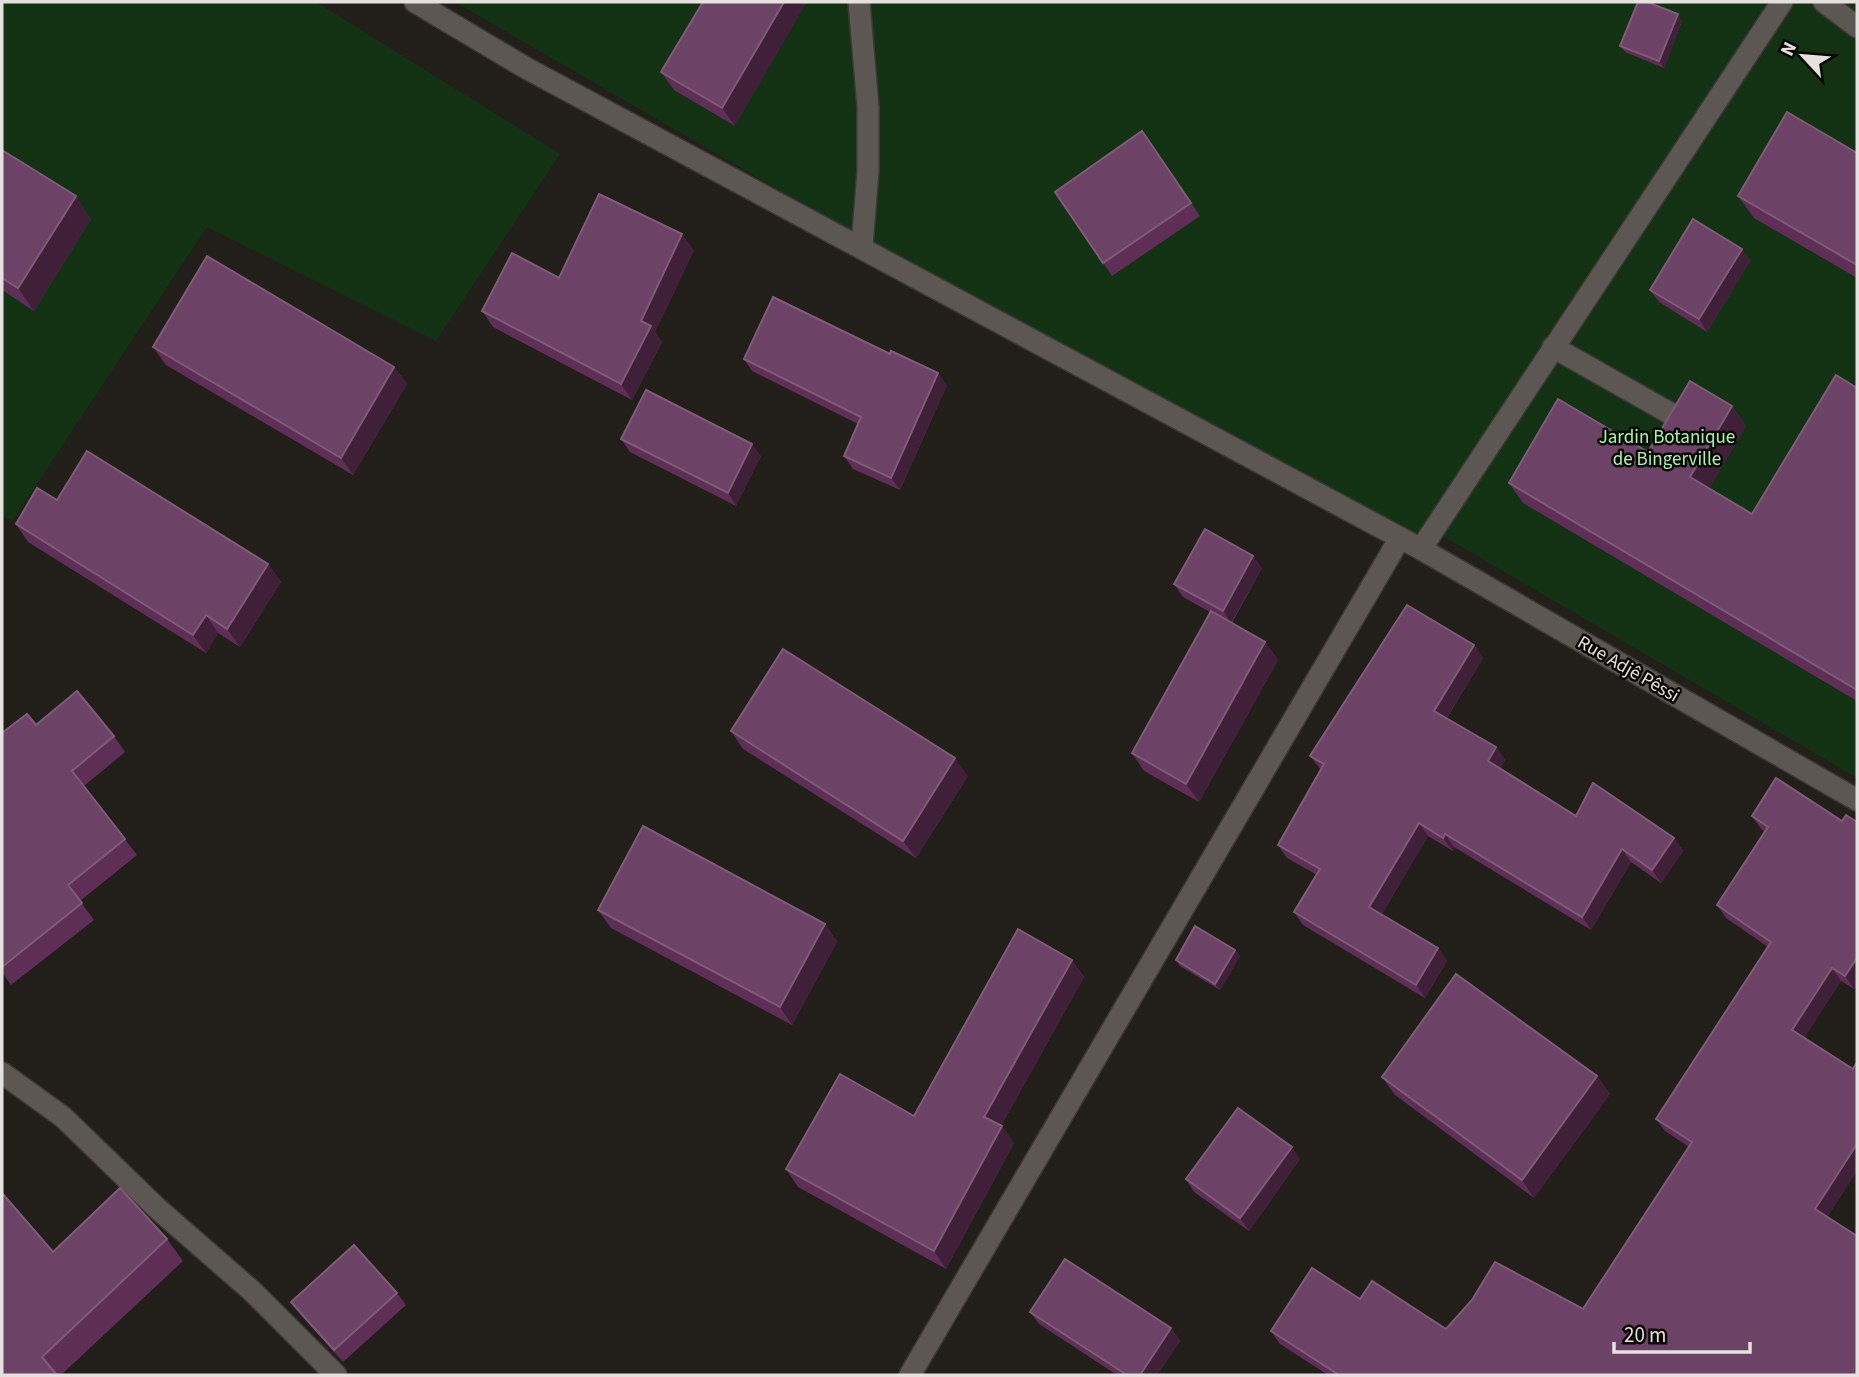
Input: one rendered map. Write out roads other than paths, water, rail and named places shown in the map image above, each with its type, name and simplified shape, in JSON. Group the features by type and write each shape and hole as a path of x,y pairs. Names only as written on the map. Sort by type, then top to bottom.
{"street":[{"name":"Rue Adjê Pêssi","path":"415,2 526,68 862,246 1421,549 1857,800"},
{"path":"859,2 869,170 862,246"},
{"path":"1421,549 1782,2"},
{"path":"1825,2 1857,27"},
{"path":"1553,347 1675,416"},
{"path":"910,1375 1400,538"},
{"path":"2,1073 63,1117 158,1209 252,1291 337,1375"}],"park label":[{"name":"Jardin Botanique de Bingerville","path":"1667,447"}]}
